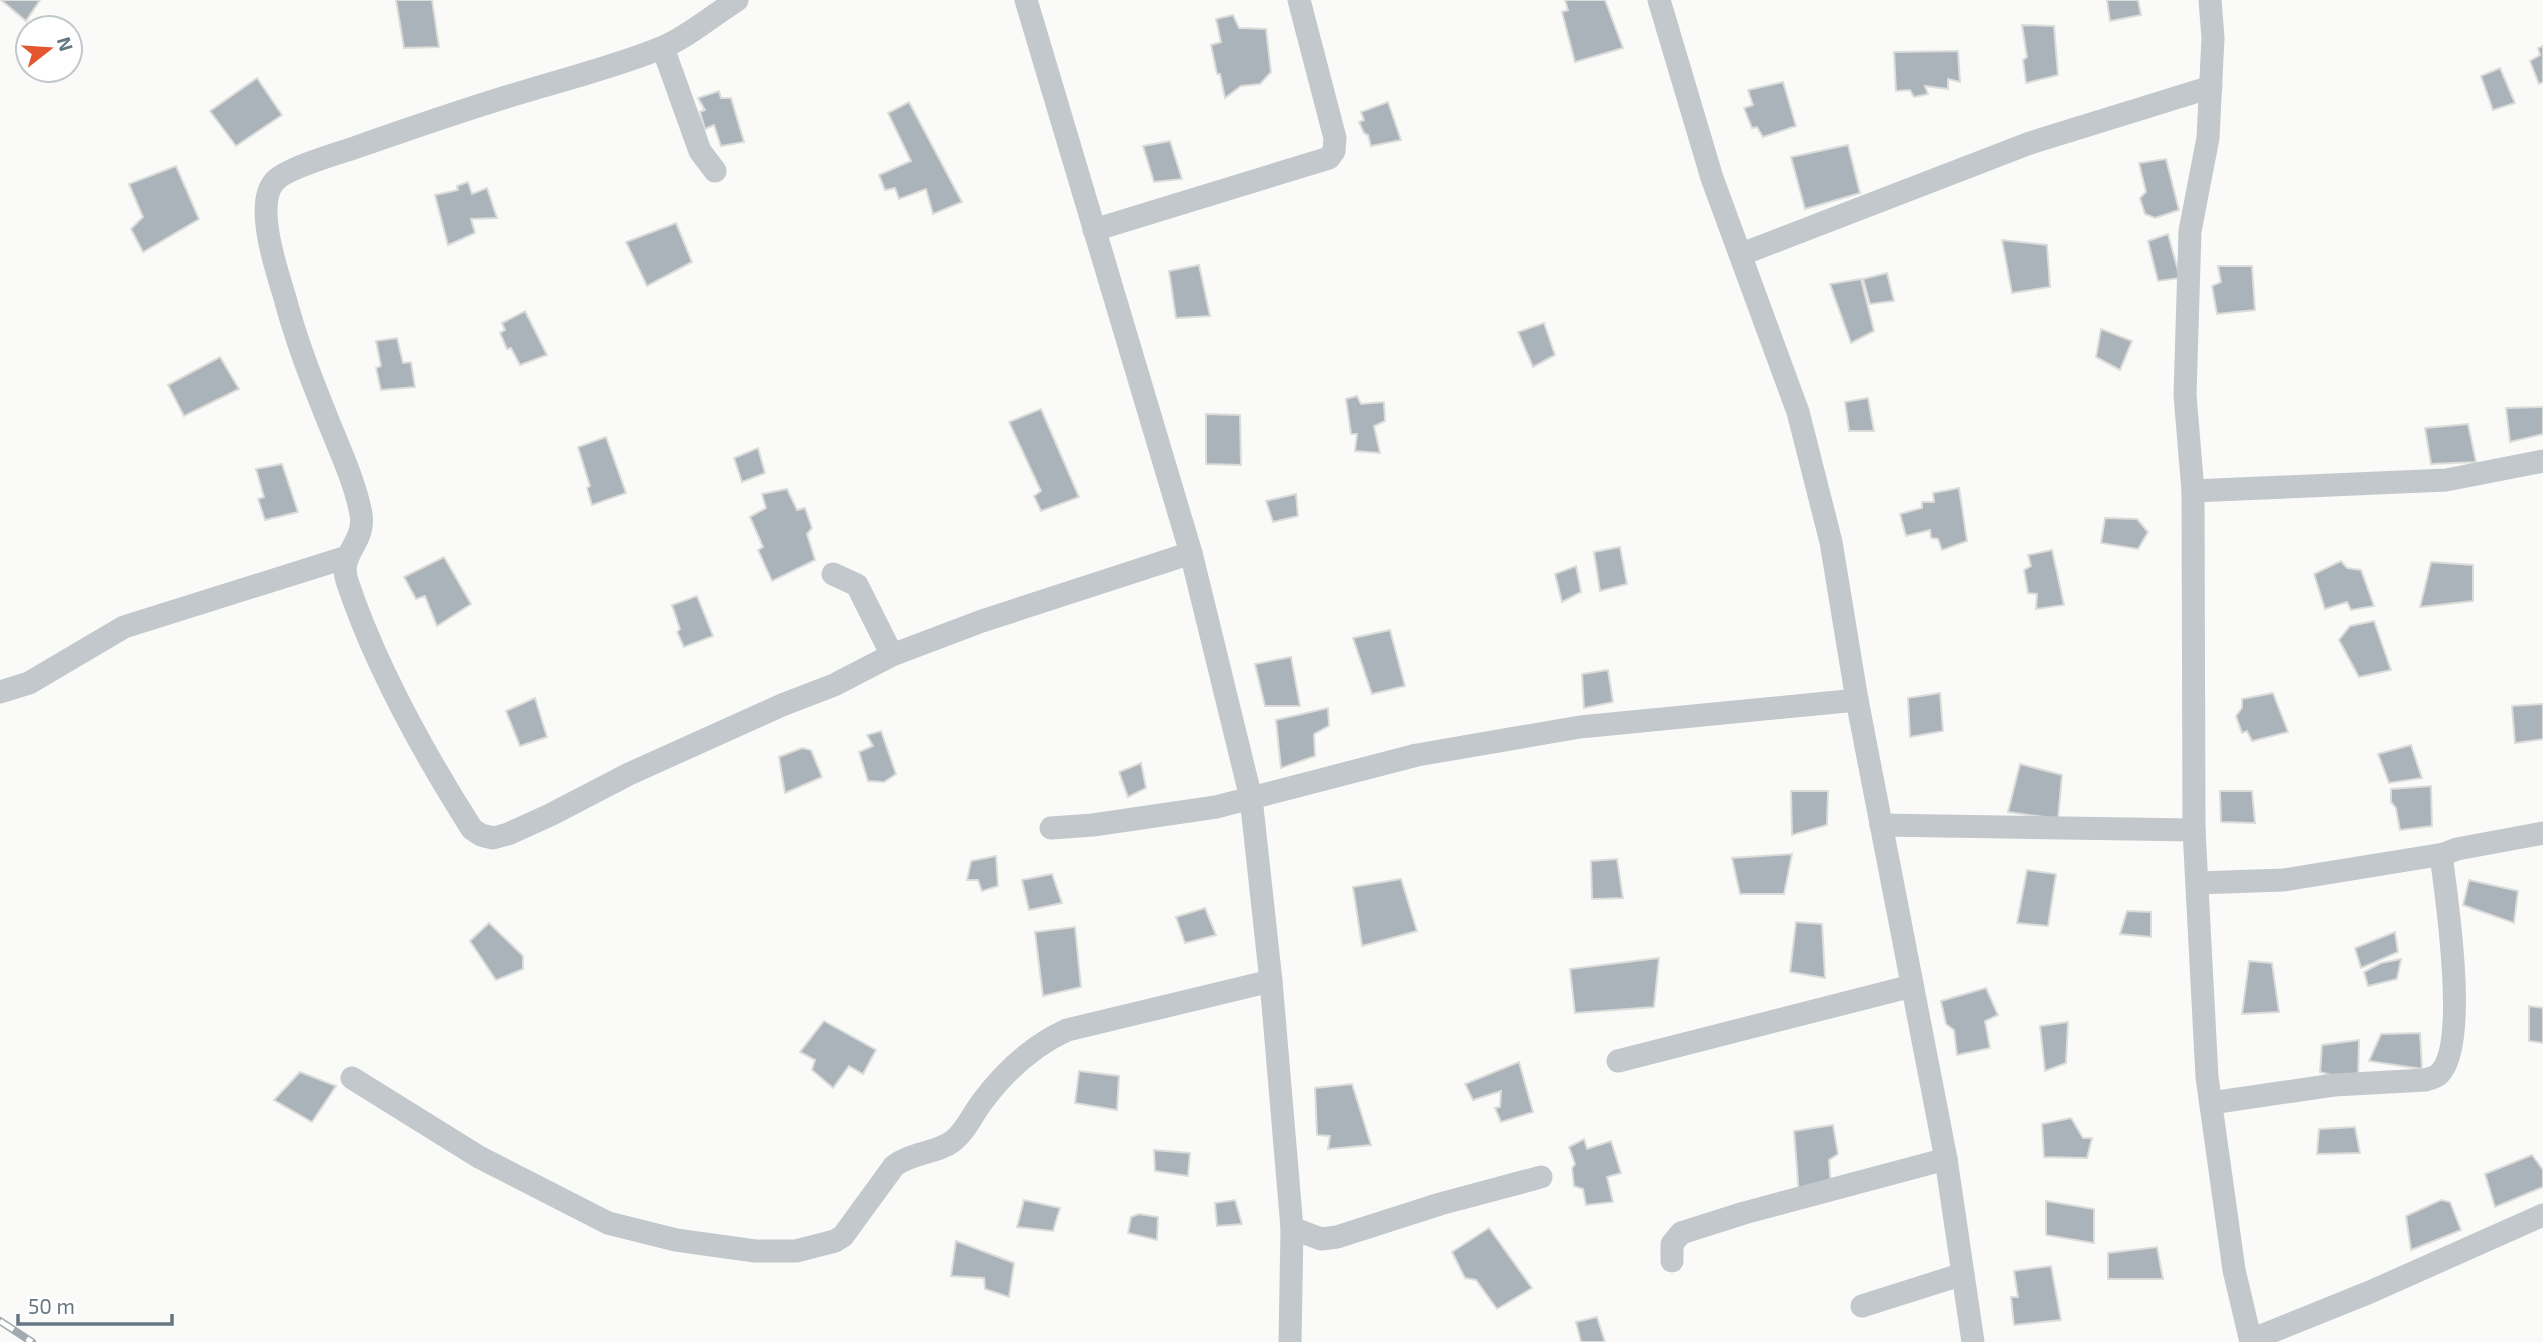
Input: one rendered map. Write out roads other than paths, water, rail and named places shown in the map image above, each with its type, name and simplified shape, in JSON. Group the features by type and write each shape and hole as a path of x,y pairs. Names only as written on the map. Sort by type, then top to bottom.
{"street":[{"path":"737,0 663,48 458,111 332,155 281,176 273,183 266,211 279,277 300,351 361,511 363,526 357,542 347,556 344,566 346,579 370,639 414,730 472,829 493,838 508,834 629,774 782,705 834,685 892,655 982,621 1191,553"},
{"path":"1026,0 1191,553 1251,798 1271,981 1292,1228 1296,1339"},
{"path":"1094,230 1329,158 1334,151 1335,138 1299,0"},
{"path":"1659,0 1712,178 1798,412 1831,542 1857,700 1946,1159 1973,1342"},
{"path":"2210,0 2213,38 2208,138 2190,231 2186,307 2185,395 2193,491 2194,830 2207,1077 2234,1270 2251,1341 2370,1292 2543,1215"},
{"path":"663,48 700,151 715,171"},
{"path":"1742,254 2030,143 2211,87"},
{"path":"2193,491 2446,480 2543,461"},
{"path":"0,692 29,683 124,627 347,556"},
{"path":"833,574 857,585 892,655"},
{"path":"1051,828 1165,815 1251,798 1417,754 1580,727 1857,700"},
{"path":"1881,825 2194,830"},
{"path":"2197,883 2284,880 2444,854 2456,849 2543,833"},
{"path":"2211,1103 2334,1085 2425,1080 2439,1075 2451,1046 2456,981 2442,862 2444,854"},
{"path":"352,1078 479,1157 608,1223 677,1240 755,1251 796,1251 835,1241 843,1236 894,1166 904,1158 942,1147 954,1140 1007,1072 1046,1039 1068,1030 1271,981"},
{"path":"1618,1061 1912,986"},
{"path":"1672,1261 1672,1244 1681,1233 1744,1213 1946,1159"},
{"path":"1292,1228 1321,1239 1337,1237 1427,1208 1541,1177"},
{"path":"1862,1306 1964,1275"}],"railway":[{"path":"0,1321 32,1342"}]}
